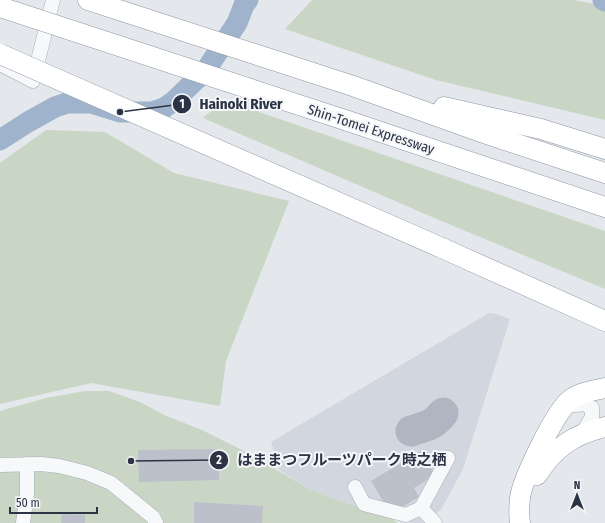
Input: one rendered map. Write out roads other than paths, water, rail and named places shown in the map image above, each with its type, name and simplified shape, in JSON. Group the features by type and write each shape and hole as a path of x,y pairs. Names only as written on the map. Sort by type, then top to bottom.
{"highway":[{"path":"88,0 353,86 488,134 605,173"},
{"name":"Shin-Tomei Expressway","path":"0,7 605,206"},
{"path":"0,54 605,321"},
{"path":"353,86 541,129 605,149"},
{"path":"520,523 520,498 527,474 564,406 569,400 576,396 605,388"},
{"path":"530,523 528,506 529,496 536,477 548,459 564,444 582,434 605,427"}],"street":[{"path":"0,64 33,81 54,0"},
{"path":"564,406 584,404 592,408 592,417 582,434"},
{"path":"355,487 364,504 406,515 421,508 448,458"},
{"path":"22,523 27,494 27,464"},
{"path":"0,466 27,464 59,466 86,473 111,483 152,517 156,523"},
{"path":"421,508 435,523"}],"waterway":[{"path":"242,0 244,5"},
{"path":"0,140 55,107 67,103 91,103 120,112 152,112 164,108 174,101 206,70 237,23 244,5 248,0"}],"place":[{"name":"Hainoki River","path":"120,112"},
{"name":"はままつフルーツパーク時之栖","path":"131,461"}]}
